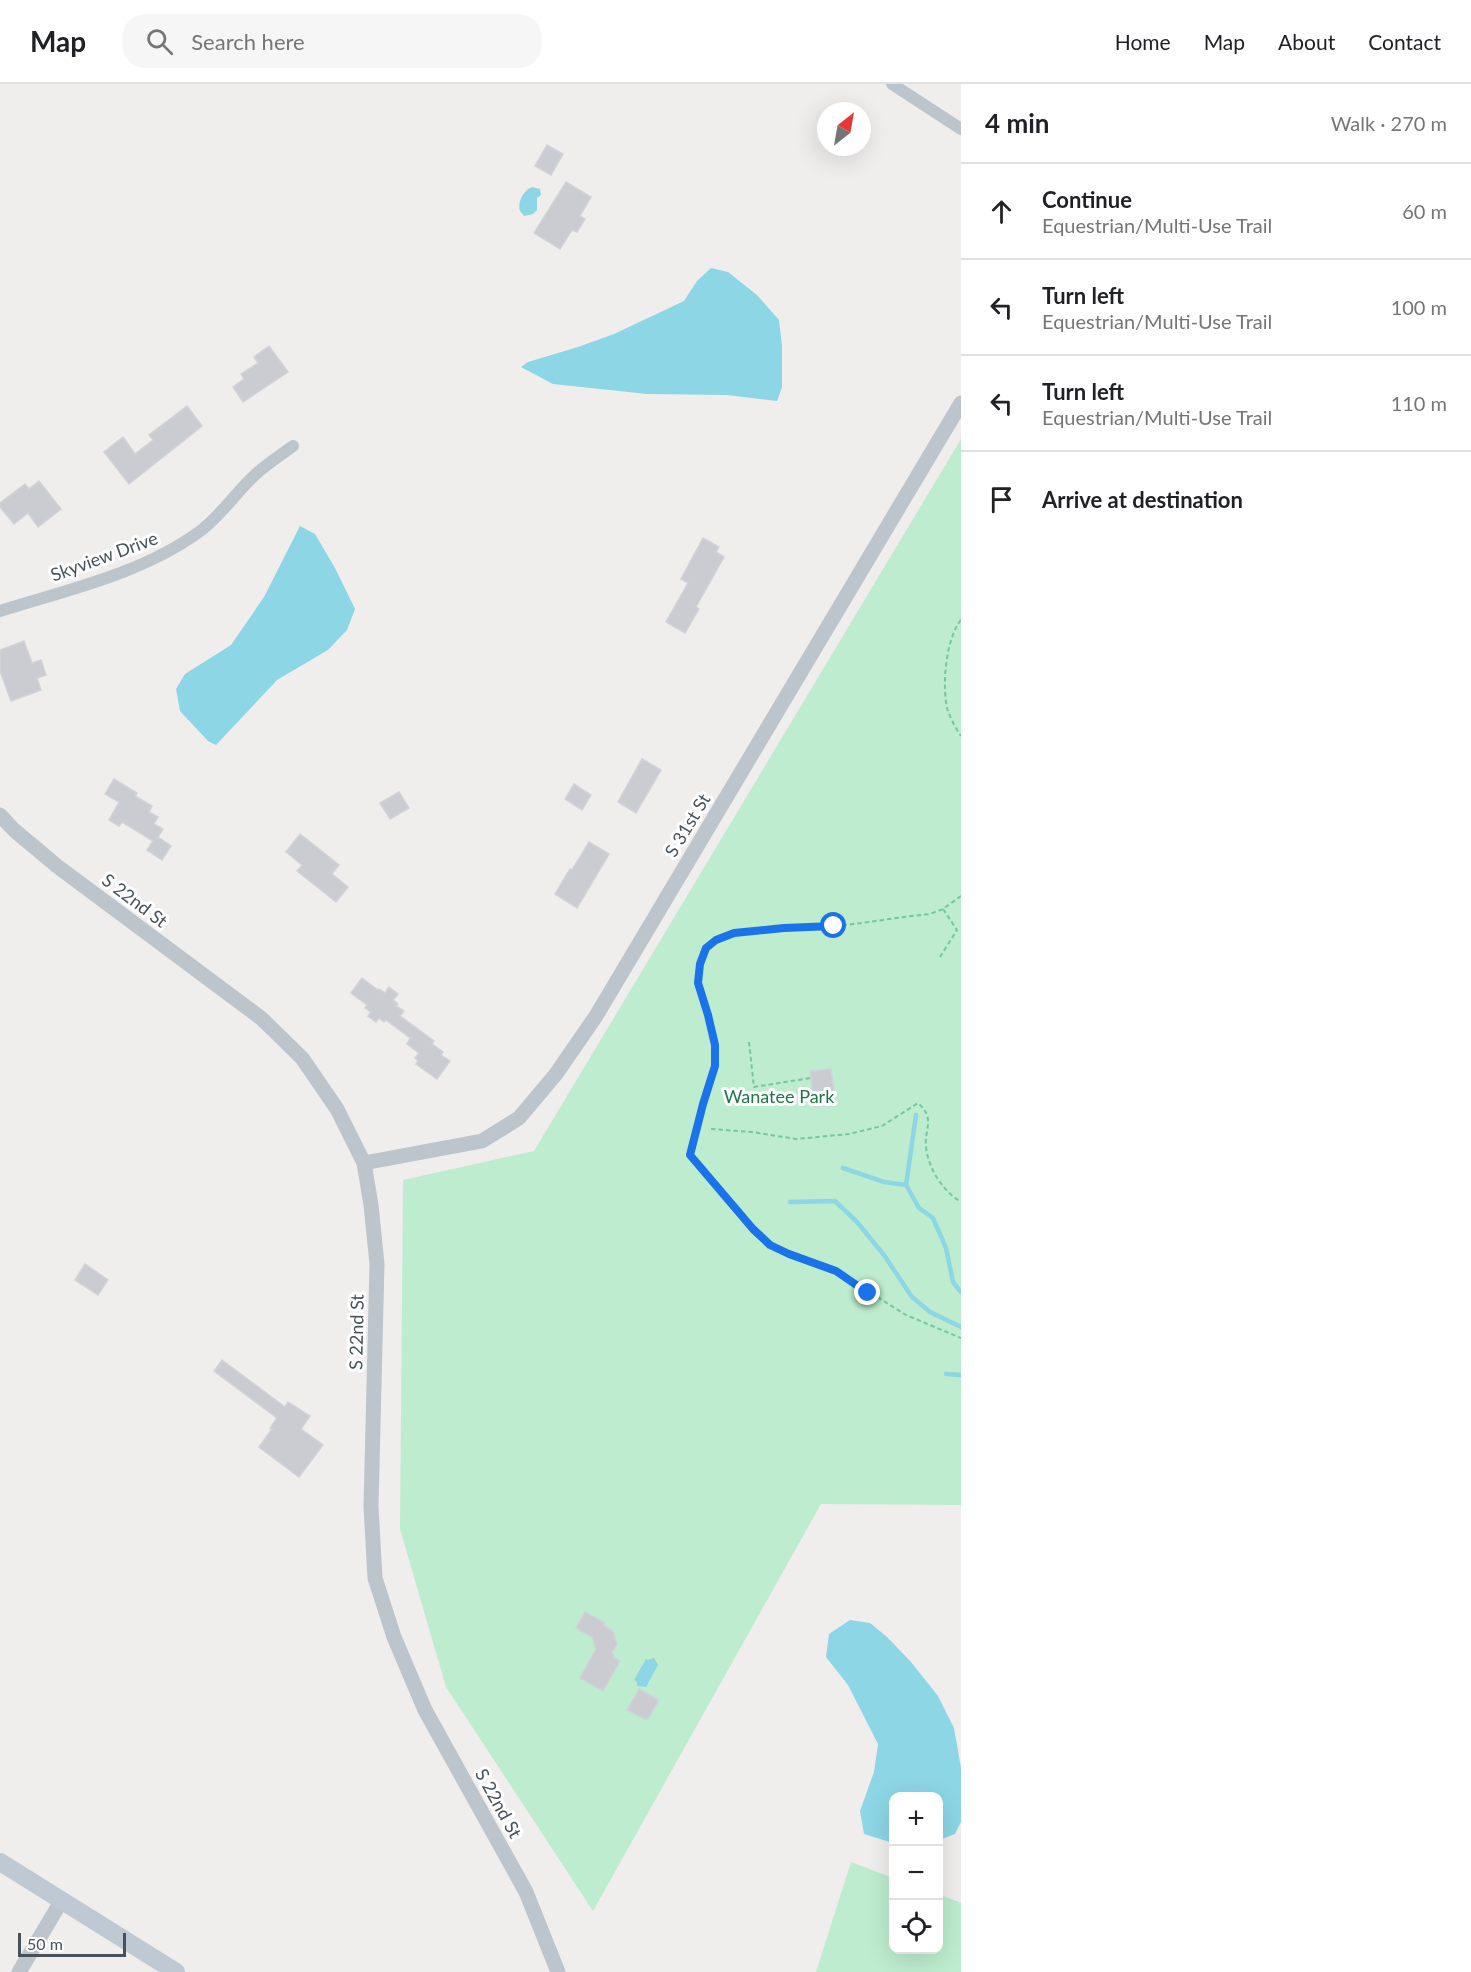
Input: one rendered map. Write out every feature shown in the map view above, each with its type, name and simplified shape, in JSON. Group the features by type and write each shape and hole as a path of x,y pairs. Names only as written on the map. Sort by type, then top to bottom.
{"main road":[{"path":"0,1862 176,1972"}],"street":[{"path":"892,84 961,129"},
{"name":"S 31st St","path":"364,1163 482,1141 519,1118 556,1074 596,1016 961,403"},
{"name":"Skyview Drive","path":"0,611 121,572 166,554 200,531 227,507 256,474 292,446"},
{"name":"S 22nd St","path":"0,815 55,865 267,1023 302,1058 338,1109 364,1163 371,1205 376,1264 371,1508 375,1578 394,1637 426,1710 526,1892 558,1972"},
{"path":"19,1972 62,1900"}],"path":[{"path":"961,620 957,624 949,647 945,687 948,710 961,736"},
{"path":"961,896 943,909 930,914 834,926 734,933 716,940 706,948 700,964 698,983 715,1045 715,1066 690,1155 753,1229 770,1245 836,1271 906,1315 961,1338"},
{"path":"940,957 957,930 943,909"},
{"path":"749,1042 754,1087 810,1078"},
{"path":"711,1129 752,1132 796,1139 849,1134 882,1126 918,1103 926,1110 929,1128 926,1145 930,1163 938,1180 950,1195 961,1202"}],"green space":[{"name":"Wanatee Park","path":"961,439 961,1505 821,1504 593,1911 446,1687 400,1529 403,1180 534,1151"},
{"path":"851,1862 889,1876 889,1954 943,1954 943,1896 961,1903 961,1972 816,1972"}],"water":[{"path":"532,187 540,189 541,195 537,198 537,210 533,214 524,216 519,208 520,200"},
{"path":"711,268 728,272 757,295 779,320 782,346 782,387 777,401 727,395 647,394 553,384 521,367 528,362 614,334 684,301 697,281"},
{"path":"300,526 315,534 355,609 347,630 328,650 277,680 216,745 208,741 180,711 176,689 185,674 231,645 264,597"},
{"path":"850,1620 870,1623 911,1662 938,1696 954,1728 961,1768 961,1822 955,1834 943,1838 943,1792 889,1792 889,1842 864,1834 860,1811 874,1772 878,1744 848,1685 826,1657 829,1634"},
{"path":"654,1658 658,1665 646,1687 637,1686 634,1680 646,1659"}],"building":[{"path":"547,145 563,154 551,175 535,166"},
{"path":"566,182 591,197 580,216 585,219 577,232 572,230 560,249 534,233"},
{"path":"269,346 288,372 243,402 233,387 244,379 241,374 258,363 254,357"},
{"path":"187,406 202,426 129,484 104,452 123,437 135,454 153,440 149,435"},
{"path":"39,481 61,509 38,527 28,513 14,524 0,507 0,503 25,484 29,489"},
{"path":"703,538 719,547 716,552 724,557 696,607 699,609 685,633 666,622 688,583 681,579"},
{"path":"24,641 32,663 41,660 46,675 37,678 41,690 11,701 0,671 0,650"},
{"path":"642,759 661,770 636,813 618,802"},
{"path":"114,779 137,793 135,796 152,806 149,812 158,817 154,824 163,829 158,837 171,846 162,860 147,850 153,841 122,822 119,826 109,820 119,802 105,794"},
{"path":"574,784 591,795 582,810 565,799"},
{"path":"399,792 409,808 390,819 380,803"},
{"path":"300,834 339,865 332,874 348,887 336,902 297,871 302,865 286,852"},
{"path":"589,842 609,854 577,908 555,894"},
{"path":"362,978 378,990 385,993 389,987 398,994 393,1000 398,1004 396,1006 404,1011 400,1016 434,1041 432,1044 443,1052 441,1055 450,1061 437,1079 416,1064 418,1061 415,1058 419,1053 407,1044 410,1038 386,1020 384,1022 379,1018 376,1022 368,1016 371,1012 365,1008 367,1005 351,993"},
{"path":"831,1069 836,1105 814,1107 810,1071"},
{"path":"85,1264 108,1280 98,1295 75,1280"},
{"path":"222,1360 285,1407 288,1402 310,1416 301,1429 323,1445 299,1477 259,1447 277,1418 214,1371"},
{"path":"585,1612 605,1623 603,1625 613,1631 617,1644 612,1653 613,1657 620,1661 603,1691 580,1678 596,1649 592,1637 576,1628"},
{"path":"639,1689 659,1700 647,1720 627,1710"}],"waterway":[{"path":"916,1115 906,1185 919,1208 933,1218 946,1248 953,1282 961,1292"},
{"path":"843,1168 884,1182 906,1185"},
{"path":"790,1202 835,1201 857,1222 884,1255 912,1297 930,1312 961,1327"},
{"path":"946,1374 961,1375"}],"route":[{"path":"834,926 734,933 716,940 706,948 700,964 698,983 715,1045 715,1066 697,1123 690,1155 753,1229 770,1245 836,1271 868,1293"}]}
